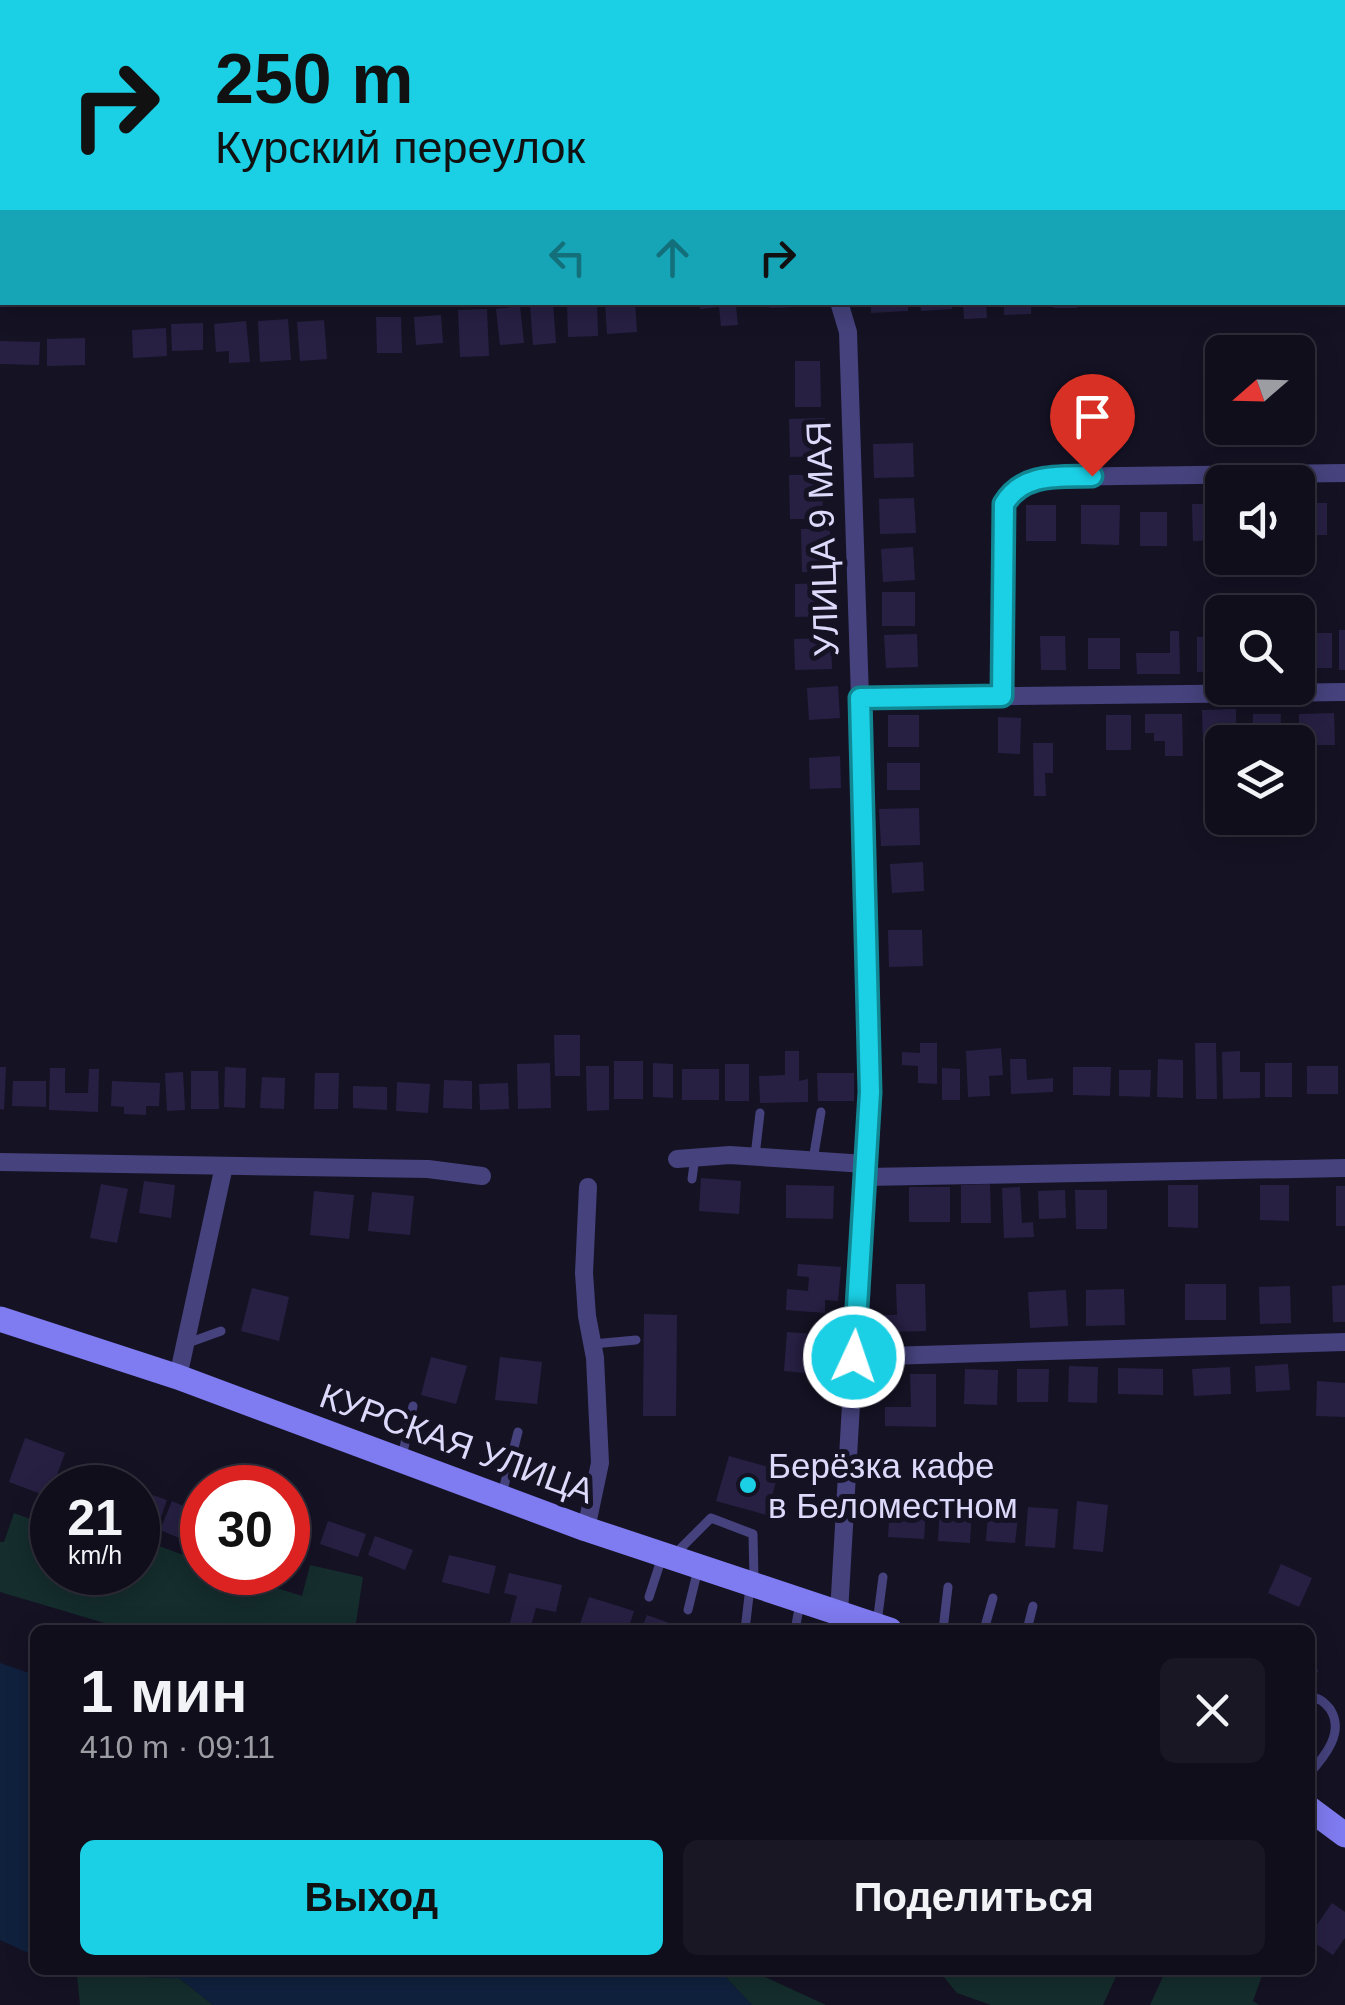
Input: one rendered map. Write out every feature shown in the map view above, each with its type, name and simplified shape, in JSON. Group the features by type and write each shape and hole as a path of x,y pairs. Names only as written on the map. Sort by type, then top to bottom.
{"street":[{"name":"УЛИЦА 9 МАЯ","path":"840,305 848,332 870,1092 854,1357 866,1624"},
{"path":"1002,696 1002,512 1017,488 1046,477 1345,472"},
{"path":"860,698 1345,692"},
{"path":"686,1158 730,1154 790,1165 813,1160 865,1170 1345,1168"},
{"path":"0,1162 428,1169 482,1176"},
{"path":"178,1376 224,1166"},
{"path":"586,1529 600,1463 584,1274 588,1187"},
{"name":"КУРСКАЯ УЛИЦА","path":"0,1319 178,1376 586,1529 866,1624"},
{"path":"854,1357 1345,1342"},
{"path":"1315,1813 1345,1835"}],"lane":[{"path":"813,1160 821,1112"},
{"path":"755,1156 760,1113"},
{"path":"686,1158 692,1179"},
{"path":"185,1344 221,1331"},
{"path":"592,1344 636,1340"},
{"path":"402,1460 413,1406"},
{"path":"501,1497 518,1432"},
{"path":"649,1597 667,1556 711,1518 753,1534 752,1584 745,1625"},
{"path":"688,1610 698,1566"},
{"path":"866,1624 883,1577"},
{"path":"944,1625 948,1587"},
{"path":"985,1625 992,1598"},
{"path":"795,1625 800,1600"},
{"path":"1028,1625 1033,1606"},
{"path":"1315,1698 1328,1706 1336,1719 1336,1734 1315,1768"}],"green space":[{"path":"14,1513 30,1519 30,1595 160,1595 160,1546 180,1554 180,1595 310,1595 310,1565 363,1577 356,1623 362,1625 111,1625 0,1592 0,1542 4,1542"},
{"path":"77,1975 179,1978 213,2005 80,2005"},
{"path":"724,1975 761,1975 826,2005 752,2005"},
{"path":"942,1975 1117,1975 1103,2005 991,2005 957,1993"},
{"path":"1164,1975 1262,1975 1253,2001 1259,2005 1150,2005"}],"water":[{"path":"0,1663 30,1673 30,1954 0,1940"},
{"path":"77,1975 724,1975 752,2005 213,2005 179,1978"}],"building":[{"path":"530,305 553,305 556,343 533,345"},
{"path":"567,305 597,305 598,336 568,337"},
{"path":"605,305 635,305 637,332 607,334"},
{"path":"700,305 744,305 736,306 738,325 721,326 719,307 700,309"},
{"path":"770,305 816,306 770,308"},
{"path":"871,305 908,305 908,311 871,313"},
{"path":"920,305 952,305 952,309 921,311"},
{"path":"963,305 986,305 987,318 964,319"},
{"path":"1004,305 1031,305 1031,314 1004,315"},
{"path":"1054,305 1077,305 1077,308"},
{"path":"520,306 524,343 500,345 496,309"},
{"path":"487,309 489,356 460,357 458,310"},
{"path":"441,315 443,343 416,345 414,317"},
{"path":"376,317 401,317 402,353 377,353"},
{"path":"288,319 291,360 260,362 258,321"},
{"path":"324,320 327,359 300,361 297,322"},
{"path":"246,321 250,362 229,363 229,351 216,352 214,324"},
{"path":"203,323 203,350 172,351 171,324"},
{"path":"166,328 167,356 133,358 132,330"},
{"path":"85,338 85,365 47,366 47,339"},
{"path":"0,341 40,342 39,365 0,364"},
{"path":"795,361 820,361 821,407 795,407"},
{"path":"825,418 826,456 790,457 789,419"},
{"path":"913,443 914,477 874,478 873,444"},
{"path":"789,475 822,475 823,519 790,519"},
{"path":"914,498 916,533 880,534 879,499"},
{"path":"1315,503 1327,503 1327,535 1315,535"},
{"path":"1192,504 1205,504 1205,541 1193,541"},
{"path":"1026,505 1056,505 1056,541 1026,541"},
{"path":"1081,505 1120,505 1119,545 1081,544"},
{"path":"1140,512 1167,512 1167,546 1140,546"},
{"path":"830,528 831,572 802,572 801,529"},
{"path":"913,547 915,580 883,582 881,549"},
{"path":"831,583 832,616 795,617 795,584"},
{"path":"882,592 915,592 915,626 882,626"},
{"path":"1339,630 1345,630 1345,670 1339,670"},
{"path":"1170,631 1179,631 1180,674 1137,674 1136,653 1170,653"},
{"path":"1315,633 1332,633 1332,668 1315,668"},
{"path":"917,634 918,667 886,668 884,635"},
{"path":"1040,636 1065,636 1066,670 1041,670"},
{"path":"1197,637 1205,637 1205,672 1197,672"},
{"path":"831,638 832,669 795,670 794,639"},
{"path":"1088,638 1120,638 1120,669 1088,669"},
{"path":"838,686 840,718 809,720 807,688"},
{"path":"1236,709 1236,725 1205,725 1203,745 1202,710"},
{"path":"1334,713 1335,745 1315,745 1315,725 1299,725 1299,714"},
{"path":"1145,714 1182,714 1183,756 1165,756 1165,741 1154,741 1154,733 1145,733"},
{"path":"1253,714 1281,714 1281,725 1253,725"},
{"path":"888,715 919,715 919,747 888,747"},
{"path":"1106,715 1131,715 1131,750 1106,750"},
{"path":"998,717 1021,718 1020,754 998,753"},
{"path":"1033,743 1053,743 1053,773 1045,773 1046,796 1034,796"},
{"path":"840,756 841,788 810,789 809,758"},
{"path":"887,763 920,763 920,790 887,790"},
{"path":"919,808 920,845 881,846 879,809"},
{"path":"923,862 924,891 892,893 890,864"},
{"path":"888,930 922,930 923,966 889,967"},
{"path":"554,1035 580,1035 580,1076 555,1076"},
{"path":"920,1043 937,1043 937,1084 918,1083 918,1066 902,1065 902,1052 920,1053"},
{"path":"1195,1043 1216,1043 1217,1099 1196,1099"},
{"path":"1001,1048 1003,1075 989,1076 990,1096 968,1097 966,1051"},
{"path":"785,1051 799,1051 799,1081 808,1079 808,1102 760,1103 759,1076 785,1075"},
{"path":"1240,1051 1240,1072 1260,1072 1260,1098 1223,1099 1222,1052"},
{"path":"1010,1059 1026,1059 1027,1080 1053,1078 1053,1092 1011,1094"},
{"path":"1158,1059 1183,1060 1183,1098 1157,1097"},
{"path":"614,1061 643,1061 643,1099 614,1099"},
{"path":"550,1063 551,1108 518,1109 517,1064"},
{"path":"653,1063 673,1064 673,1098 653,1097"},
{"path":"1265,1063 1292,1063 1292,1097 1265,1097"},
{"path":"725,1064 749,1064 749,1101 725,1101"},
{"path":"586,1066 609,1066 609,1110 587,1111"},
{"path":"1307,1066 1338,1066 1338,1094 1307,1094"},
{"path":"0,1067 6,1067 4,1110 0,1109"},
{"path":"225,1067 246,1068 245,1108 224,1107"},
{"path":"1073,1067 1111,1067 1110,1096 1073,1095"},
{"path":"50,1068 65,1068 65,1093 88,1093 89,1069 99,1069 98,1112 49,1110"},
{"path":"942,1068 960,1069 960,1100 942,1100"},
{"path":"682,1069 719,1069 719,1100 682,1100"},
{"path":"1119,1070 1151,1070 1150,1097 1119,1096"},
{"path":"191,1071 218,1071 219,1109 191,1109"},
{"path":"183,1072 185,1110 167,1111 165,1073"},
{"path":"315,1073 339,1073 338,1109 314,1109"},
{"path":"817,1073 854,1073 854,1101 818,1101"},
{"path":"262,1077 285,1078 284,1109 260,1108"},
{"path":"444,1080 472,1081 472,1109 443,1108"},
{"path":"13,1081 46,1081 46,1107 12,1106"},
{"path":"112,1081 160,1083 159,1106 146,1106 146,1115 124,1114 124,1107 111,1106"},
{"path":"397,1082 430,1084 428,1113 396,1111"},
{"path":"508,1083 509,1109 480,1110 479,1084"},
{"path":"353,1086 387,1087 387,1110 353,1108"},
{"path":"701,1178 741,1181 739,1214 699,1211"},
{"path":"144,1181 175,1185 171,1218 139,1213"},
{"path":"101,1184 128,1189 117,1243 90,1238"},
{"path":"990,1184 991,1223 961,1223 961,1185"},
{"path":"786,1185 834,1186 833,1219 786,1218"},
{"path":"1168,1185 1198,1185 1198,1228 1168,1227"},
{"path":"1260,1185 1289,1185 1289,1221 1260,1220"},
{"path":"1336,1186 1345,1186 1345,1226 1336,1226"},
{"path":"909,1187 950,1187 950,1222 909,1222"},
{"path":"1020,1187 1022,1223 1033,1222 1034,1237 1004,1238 1002,1188"},
{"path":"1065,1190 1066,1218 1039,1219 1038,1191"},
{"path":"1075,1190 1107,1190 1107,1229 1076,1229"},
{"path":"314,1191 354,1195 349,1239 310,1235"},
{"path":"372,1192 414,1196 410,1235 368,1231"},
{"path":"798,1264 841,1267 838,1301 825,1300 825,1313 786,1310 787,1289 808,1291 809,1277 797,1276"},
{"path":"896,1284 925,1284 926,1331 886,1332 885,1315 897,1315"},
{"path":"1185,1284 1226,1284 1226,1320 1185,1320"},
{"path":"1345,1285 1345,1322 1333,1322 1332,1286"},
{"path":"1290,1286 1291,1323 1260,1324 1259,1287"},
{"path":"252,1288 289,1297 279,1341 241,1331"},
{"path":"1124,1289 1125,1325 1086,1326 1086,1290"},
{"path":"1066,1290 1068,1326 1030,1328 1028,1292"},
{"path":"644,1314 677,1315 676,1416 643,1416"},
{"path":"787,1332 828,1335 825,1375 784,1371"},
{"path":"431,1357 467,1366 456,1404 421,1395"},
{"path":"500,1357 542,1362 537,1404 495,1400"},
{"path":"1288,1364 1290,1390 1256,1392 1255,1366"},
{"path":"1069,1366 1098,1367 1097,1403 1068,1402"},
{"path":"1230,1367 1231,1394 1194,1396 1192,1369"},
{"path":"1118,1368 1163,1369 1163,1395 1118,1394"},
{"path":"965,1369 998,1370 997,1405 964,1404"},
{"path":"1017,1369 1049,1369 1048,1402 1017,1402"},
{"path":"910,1374 936,1374 936,1427 885,1426 885,1407 911,1407"},
{"path":"1317,1381 1345,1383 1345,1417 1316,1416"},
{"path":"25,1438 65,1453 61,1465 30,1465 30,1490 9,1482"},
{"name":"Берёзка кафе в Беломестном","path":"729,1456 779,1470 767,1515 716,1501"},
{"path":"160,1498 167,1500 160,1520"},
{"path":"172,1501 180,1504 179,1538 160,1530"},
{"path":"1077,1501 1108,1505 1103,1552 1073,1549"},
{"path":"890,1506 926,1509 924,1539 888,1537"},
{"path":"940,1507 972,1508 970,1543 938,1541"},
{"path":"1028,1507 1058,1509 1055,1548 1025,1546"},
{"path":"988,1515 1018,1517 1015,1543 986,1541"},
{"path":"328,1521 366,1534 358,1557 320,1544"},
{"path":"375,1536 413,1550 405,1570 368,1555"},
{"path":"449,1555 496,1566 489,1594 442,1582"},
{"path":"1281,1564 1312,1578 1299,1607 1268,1593"},
{"path":"509,1573 562,1585 556,1612 536,1608 531,1625 509,1625 517,1596 504,1593"},
{"path":"589,1597 634,1611 630,1625 580,1624"},
{"path":"647,1615 675,1625 643,1625"},
{"path":"1332,1903 1345,1912 1345,1938 1333,1955 1315,1943 1315,1928"}],"place":[{"name":"Берёзка кафе в Беломестном","path":"748,1485"}],"route":[{"path":"854,1357 870,1092 860,698 1002,696 1004,504 1017,488 1036,479 1092,476"}]}
